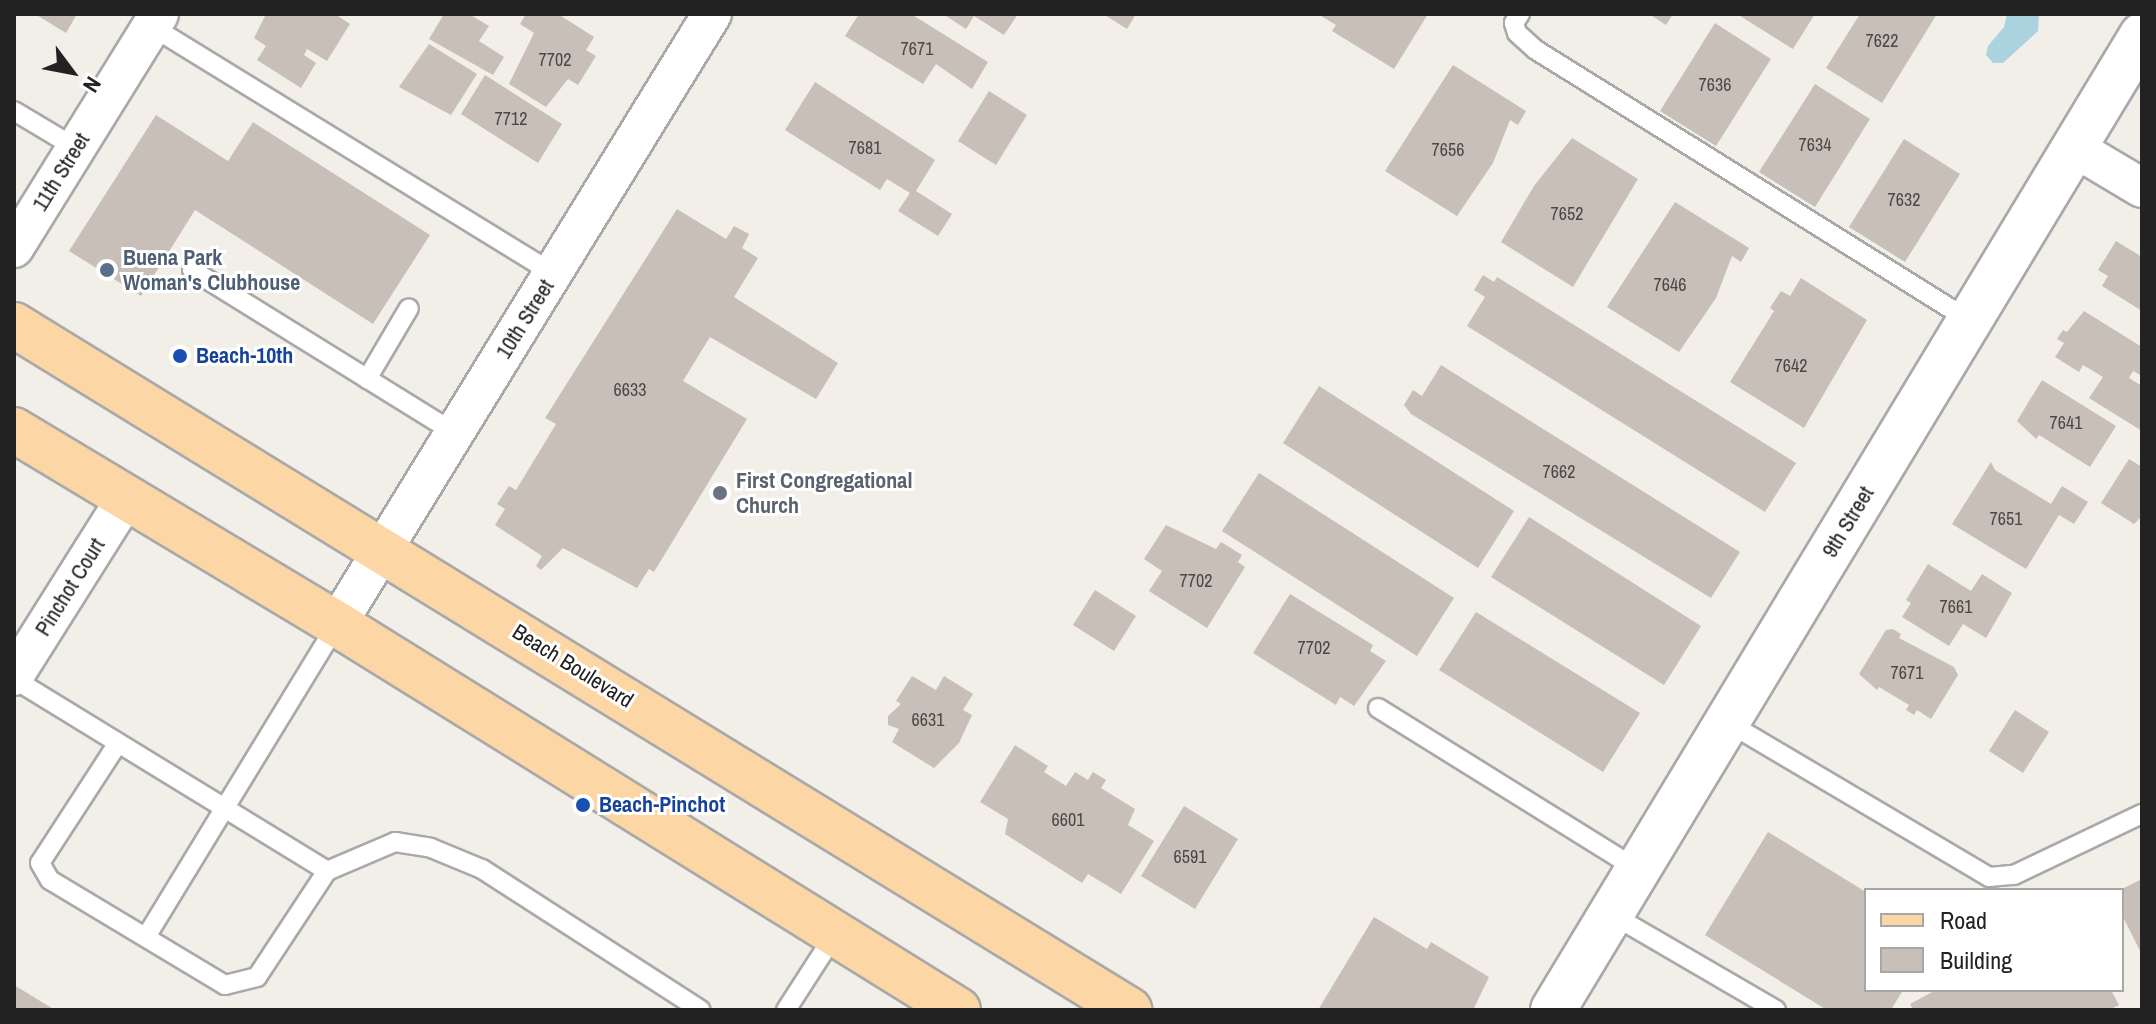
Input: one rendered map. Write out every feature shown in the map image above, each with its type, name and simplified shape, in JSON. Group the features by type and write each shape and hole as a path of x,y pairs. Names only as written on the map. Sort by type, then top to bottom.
{"main road":[{"name":"Beach Boulevard","path":"14,325 384,548 1129,1010"},
{"path":"14,430 337,624 958,1010"}],"street":[{"name":"10th Street","path":"337,624 712,14"},
{"name":"11th Street","path":"14,248 155,20"},
{"name":"9th Street","path":"1553,1010 2142,35"},
{"path":"2073,147 2142,188"},
{"name":"Pinchot Court","path":"14,678 126,498"}],"lane":[{"path":"1520,14 1514,23 1517,33 1536,50 1969,320"},
{"path":"155,20 553,273"},
{"path":"14,111 76,148"},
{"path":"192,270 455,433"},
{"path":"367,379 409,308"},
{"path":"146,937 227,809 337,624"},
{"path":"14,678 327,871"},
{"path":"1378,708 1638,870"},
{"path":"1727,722 1989,877 2014,875 2142,814"},
{"path":"118,743 40,863 50,880 225,985 244,983 257,977 327,871 395,842 431,848 482,869 701,1010"},
{"path":"1611,914 1776,1010"},
{"path":"786,1010 835,934"}],"water":[{"path":"2007,14 2039,14 2038,31 2003,63 1993,63 1986,55 1988,46 2004,27"}],"building":[{"path":"35,14 77,14 66,33"},
{"path":"266,14 335,14 350,24 327,61 307,49 304,55 316,63 301,88 257,60 266,46 254,38"},
{"path":"444,14 469,14 489,26 479,41 504,57 493,75 429,39"},
{"path":"526,14 558,14 594,37 586,50 596,56 578,85 568,79 546,107 509,84 534,33 520,24"},
{"path":"859,14 911,14 988,62 972,89 936,64 923,84 845,36"},
{"path":"943,14 1018,14 1004,35 974,16 966,29"},
{"path":"1103,14 1136,14 1127,29"},
{"path":"1318,14 1428,14 1394,69 1332,31 1336,25"},
{"path":"1649,14 1673,14 1666,25"},
{"path":"1737,14 1815,14 1793,49"},
{"path":"1860,14 1937,14 1882,103 1826,68"},
{"path":"1715,23 1771,59 1716,146 1660,111"},
{"path":"429,44 477,74 451,115 399,87"},
{"path":"1453,65 1526,111 1518,125 1510,120 1493,163 1457,216 1385,171"},
{"path":"485,75 562,124 538,163 461,114"},
{"path":"815,82 935,160 916,191 952,214 938,236 898,211 910,193 887,179 880,190 785,130"},
{"path":"1815,84 1870,119 1815,207 1759,172"},
{"path":"989,91 1027,115 996,165 958,141"},
{"path":"156,115 228,161 253,122 430,235 373,324 195,210 141,296 69,251"},
{"path":"1572,138 1638,179 1573,287 1501,242 1534,186"},
{"path":"1904,139 1960,174 1905,262 1849,227"},
{"path":"1675,202 1749,248 1741,262 1732,256 1716,298 1679,352 1607,307"},
{"path":"677,209 726,239 734,226 749,234 742,248 758,258 734,297 838,363 816,399 710,337 683,381 747,419 654,572 649,569 637,588 563,548 541,570 536,566 542,556 495,525 505,509 497,504 509,486 516,490 556,424 545,418"},
{"path":"2116,241 2142,257 2142,311 2102,286 2108,276 2098,270"},
{"path":"1483,275 1494,282 1497,277 1796,463 1765,512 1467,326 1485,297 1474,290"},
{"path":"1801,278 1867,320 1804,428 1730,382 1774,311 1770,308 1781,291 1790,296"},
{"path":"2084,311 2142,347 2142,376 2133,371 2129,378 2142,386 2142,431 2089,398 2103,377 2083,365 2079,372 2055,357 2064,343 2057,339"},
{"path":"1441,365 1740,552 1711,598 1411,414 1404,405 1413,390 1422,396"},
{"path":"2042,380 2116,426 2090,467 2039,435 2036,439 2017,421"},
{"path":"1319,386 1514,511 1478,568 1283,443"},
{"path":"2129,459 2142,467 2142,516 2134,524 2101,503"},
{"path":"1991,462 1995,470 2051,504 2062,486 2088,502 2074,524 2059,515 2026,569 1952,524"},
{"path":"1259,473 1454,598 1417,656 1222,531"},
{"path":"1529,517 1701,626 1664,685 1491,577"},
{"path":"1166,525 1216,549 1221,542 1242,555 1238,562 1245,567 1207,628 1149,591 1162,571 1144,559"},
{"path":"1928,564 1971,591 1982,574 2012,593 1986,638 1963,624 1949,646 1902,617 1911,603 1906,600"},
{"path":"1095,590 1136,616 1114,651 1073,625"},
{"path":"1290,594 1373,645 1370,651 1386,661 1354,706 1340,697 1336,705 1253,653"},
{"path":"1476,612 1640,713 1603,772 1439,670"},
{"path":"1893,629 1901,634 1899,638 1954,667 1958,675 1931,719 1917,710 1914,715 1906,710 1909,705 1879,687 1877,690 1859,674 1886,630"},
{"path":"912,676 936,690 944,676 973,694 963,710 972,715 959,743 934,768 892,742 899,729 888,725 888,716 901,704 896,701"},
{"path":"2015,710 2049,732 2023,773 1989,751"},
{"path":"1015,745 1048,766 1044,772 1066,786 1075,772 1088,780 1093,772 1106,780 1101,788 1135,809 1128,825 1154,841 1121,894 1088,874 1082,883 1005,834 1008,819 980,802"},
{"path":"1184,806 1238,839 1195,909 1141,876"},
{"path":"1768,832 1864,891 1864,992 1902,992 1891,1010 1827,1010 1705,935"},
{"path":"2142,879 2142,955 2124,919 2124,888"},
{"path":"1374,917 1427,949 1431,942 1489,977 1473,1010 1318,1010"},
{"path":"14,985 55,1010 14,1010"},
{"path":"1932,992 2112,992 2119,1005 2109,1010 1913,1010 1910,1004"}],"place":[{"name":"Buena Park Woman's Clubhouse","path":"107,270"},
{"name":"Beach-10th","path":"180,356"},
{"name":"First Congregational Church","path":"720,493"},
{"name":"Beach-Pinchot","path":"583,805"}]}
